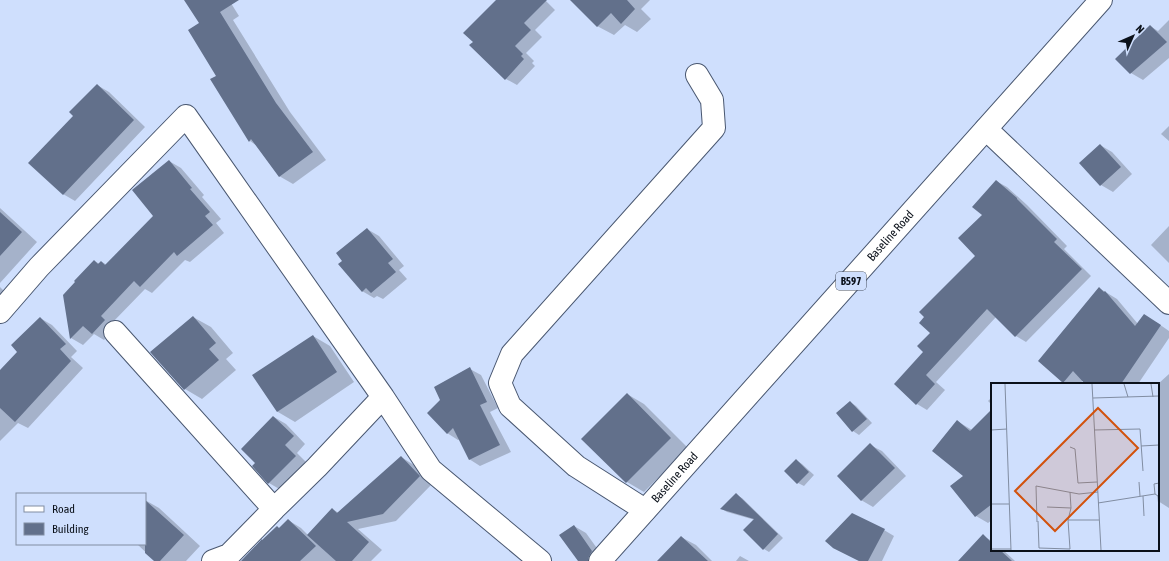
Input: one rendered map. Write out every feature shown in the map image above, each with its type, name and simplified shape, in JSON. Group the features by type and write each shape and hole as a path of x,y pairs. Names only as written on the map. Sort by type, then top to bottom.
{"street":[{"name":"Baseline Road","path":"600,561 1101,0"},
{"path":"646,510 576,466 510,406 500,383 512,354 714,128 712,100 697,75"},
{"path":"0,312 39,267 186,116 383,397 431,470 540,561"},
{"path":"986,129 1169,303"},
{"path":"115,332 274,509"},
{"path":"213,561 229,555 317,467 383,397"}],"building":[{"path":"184,0 239,0 220,12 276,103 313,152 279,177 251,139 249,142 210,79 216,76 188,30 199,23"},
{"path":"496,0 547,0 524,23 531,30 515,46 523,54 521,56 524,59 505,80 469,45 473,42 463,33"},
{"path":"570,0 627,0 635,9 621,24 611,13 597,27"},
{"path":"1150,25 1167,42 1130,74 1115,59"},
{"path":"97,84 134,120 63,195 28,163 73,116 69,112"},
{"path":"1100,144 1121,167 1100,186 1079,163"},
{"path":"169,160 192,188 190,189 210,212 205,216 213,225 177,256 174,252 140,287 134,281 101,316 105,320 92,334 83,326 70,339 63,295 94,260 98,264 101,261 105,265 153,216 132,190"},
{"path":"996,180 1017,198 1057,239 1054,242 1082,269 1015,337 987,309 926,375 935,384 916,405 894,384 923,352 917,346 930,333 919,323 924,317 919,312 975,256 958,238 982,215 972,207"},
{"path":"0,212 22,232 0,256"},
{"path":"367,228 393,259 388,263 396,272 371,293 366,288 362,292 338,264 342,261 336,253"},
{"path":"1099,287 1104,292 1105,291 1135,326 1144,314 1161,325 1122,383 1084,383 1073,371 1063,383 1038,361"},
{"path":"193,316 216,343 209,349 219,360 184,390 150,352"},
{"path":"40,317 66,344 60,349 71,361 15,422 0,408 0,370 17,352 11,345"},
{"path":"313,335 337,372 277,412 252,375"},
{"path":"470,367 487,402 480,405 500,445 469,460 453,428 447,434 427,413 440,400 434,387"},
{"path":"627,393 671,438 626,483 581,439"},
{"path":"850,401 867,419 852,432 836,413"},
{"path":"991,410 991,505 975,517 950,486 963,476 932,451 957,420 970,431"},
{"path":"273,416 294,436 285,445 296,456 268,484 252,466 255,463 241,449"},
{"path":"870,443 895,468 861,501 837,476"},
{"path":"401,456 420,476 383,514 347,522 369,542 352,561 336,561 307,535 332,508 337,513"},
{"path":"796,459 809,472 797,484 784,471"},
{"path":"736,493 778,534 763,550 743,530 754,519 720,509"},
{"path":"146,501 184,535 160,561 154,561 145,553"},
{"path":"852,513 885,529 868,561 859,561 833,548 825,541"},
{"path":"288,519 316,546 300,561 241,561 262,539 277,526 279,528"},
{"path":"574,525 592,551 588,561 578,561 559,535"},
{"path":"983,534 991,542 991,551 1001,551 1012,561 958,561"},
{"path":"681,536 708,561 657,561"}]}
